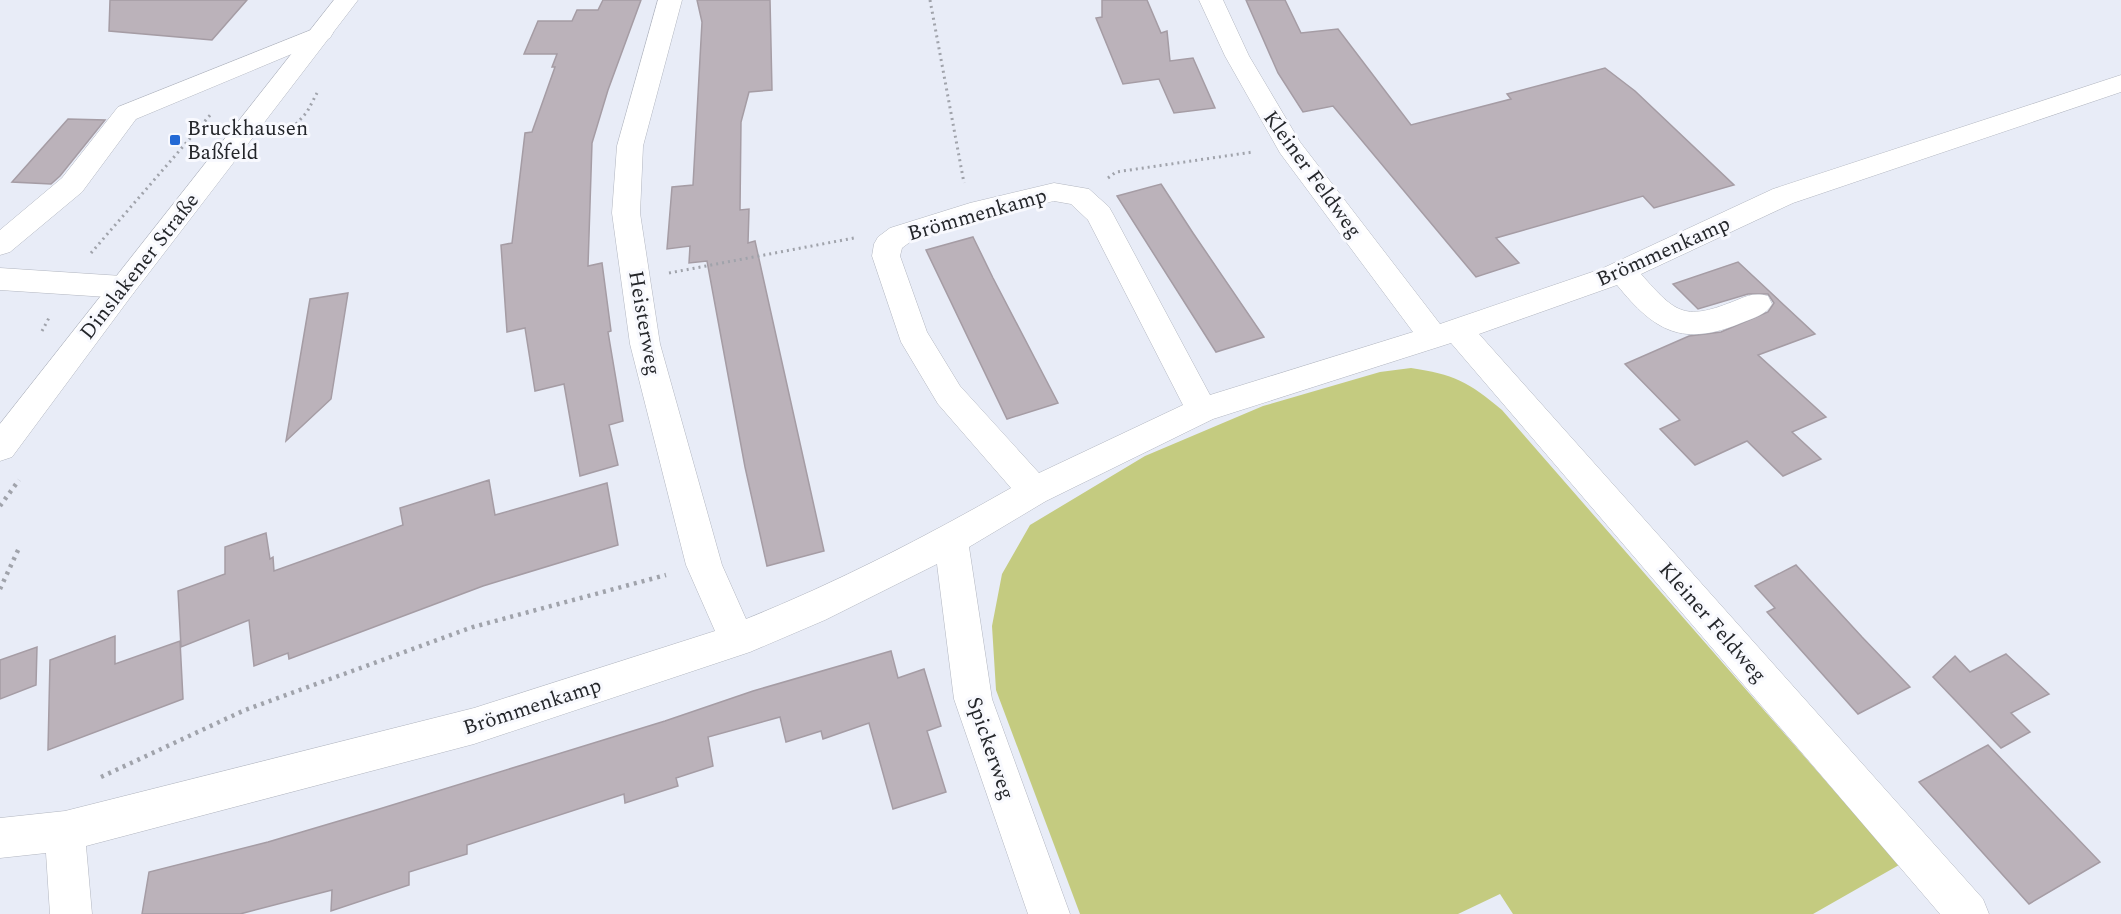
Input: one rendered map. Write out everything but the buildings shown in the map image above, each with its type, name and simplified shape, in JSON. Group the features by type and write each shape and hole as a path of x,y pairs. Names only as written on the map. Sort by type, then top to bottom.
{"street":[{"name":"Dinslakener Straße","path":"0,448 122,287 346,0"},
{"name":"Heisterweg","path":"670,0 630,146 626,213 645,344 704,565 737,640"},
{"name":"Kleiner Feldweg","path":"1210,0 1237,56 1289,147 1445,333 1968,914"},
{"path":"0,245 72,185 127,113 321,33"},
{"name":"Brömmenkamp","path":"0,838 65,831 474,726 737,640 812,609 951,540 1034,491 1202,410 1445,333 1622,271 1783,196 2121,83"},
{"name":"Brömmenkamp","path":"1034,491 949,395 912,334 886,255 888,244 900,235 970,213 1054,192 1079,196"},
{"path":"1079,196 1099,214 1202,410"},
{"path":"1622,271 1649,303 1667,317 1684,323 1707,323 1756,304"},
{"path":"0,279 122,287"},
{"name":"Spickerweg","path":"951,540 973,699 1050,914"},
{"path":"65,831 71,914"}],"path":[{"path":"930,0 970,213"},
{"path":"42,333 66,282 213,112"},
{"path":"1079,196 1116,172 1289,147"},
{"path":"636,279 857,237 888,244"},
{"path":"0,589 19,548"},
{"path":"96,779 245,710 473,627 704,565"}],"green space":[{"path":"1411,368 1438,373 1460,381 1480,392 1502,410 1899,865 1813,914 1513,914 1500,894 1458,914 1080,914 996,690 992,626 1002,574 1030,525 1145,456 1263,406 1380,372"}],"place":[{"name":"Bruckhausen Baßfeld","path":"175,140"}]}
